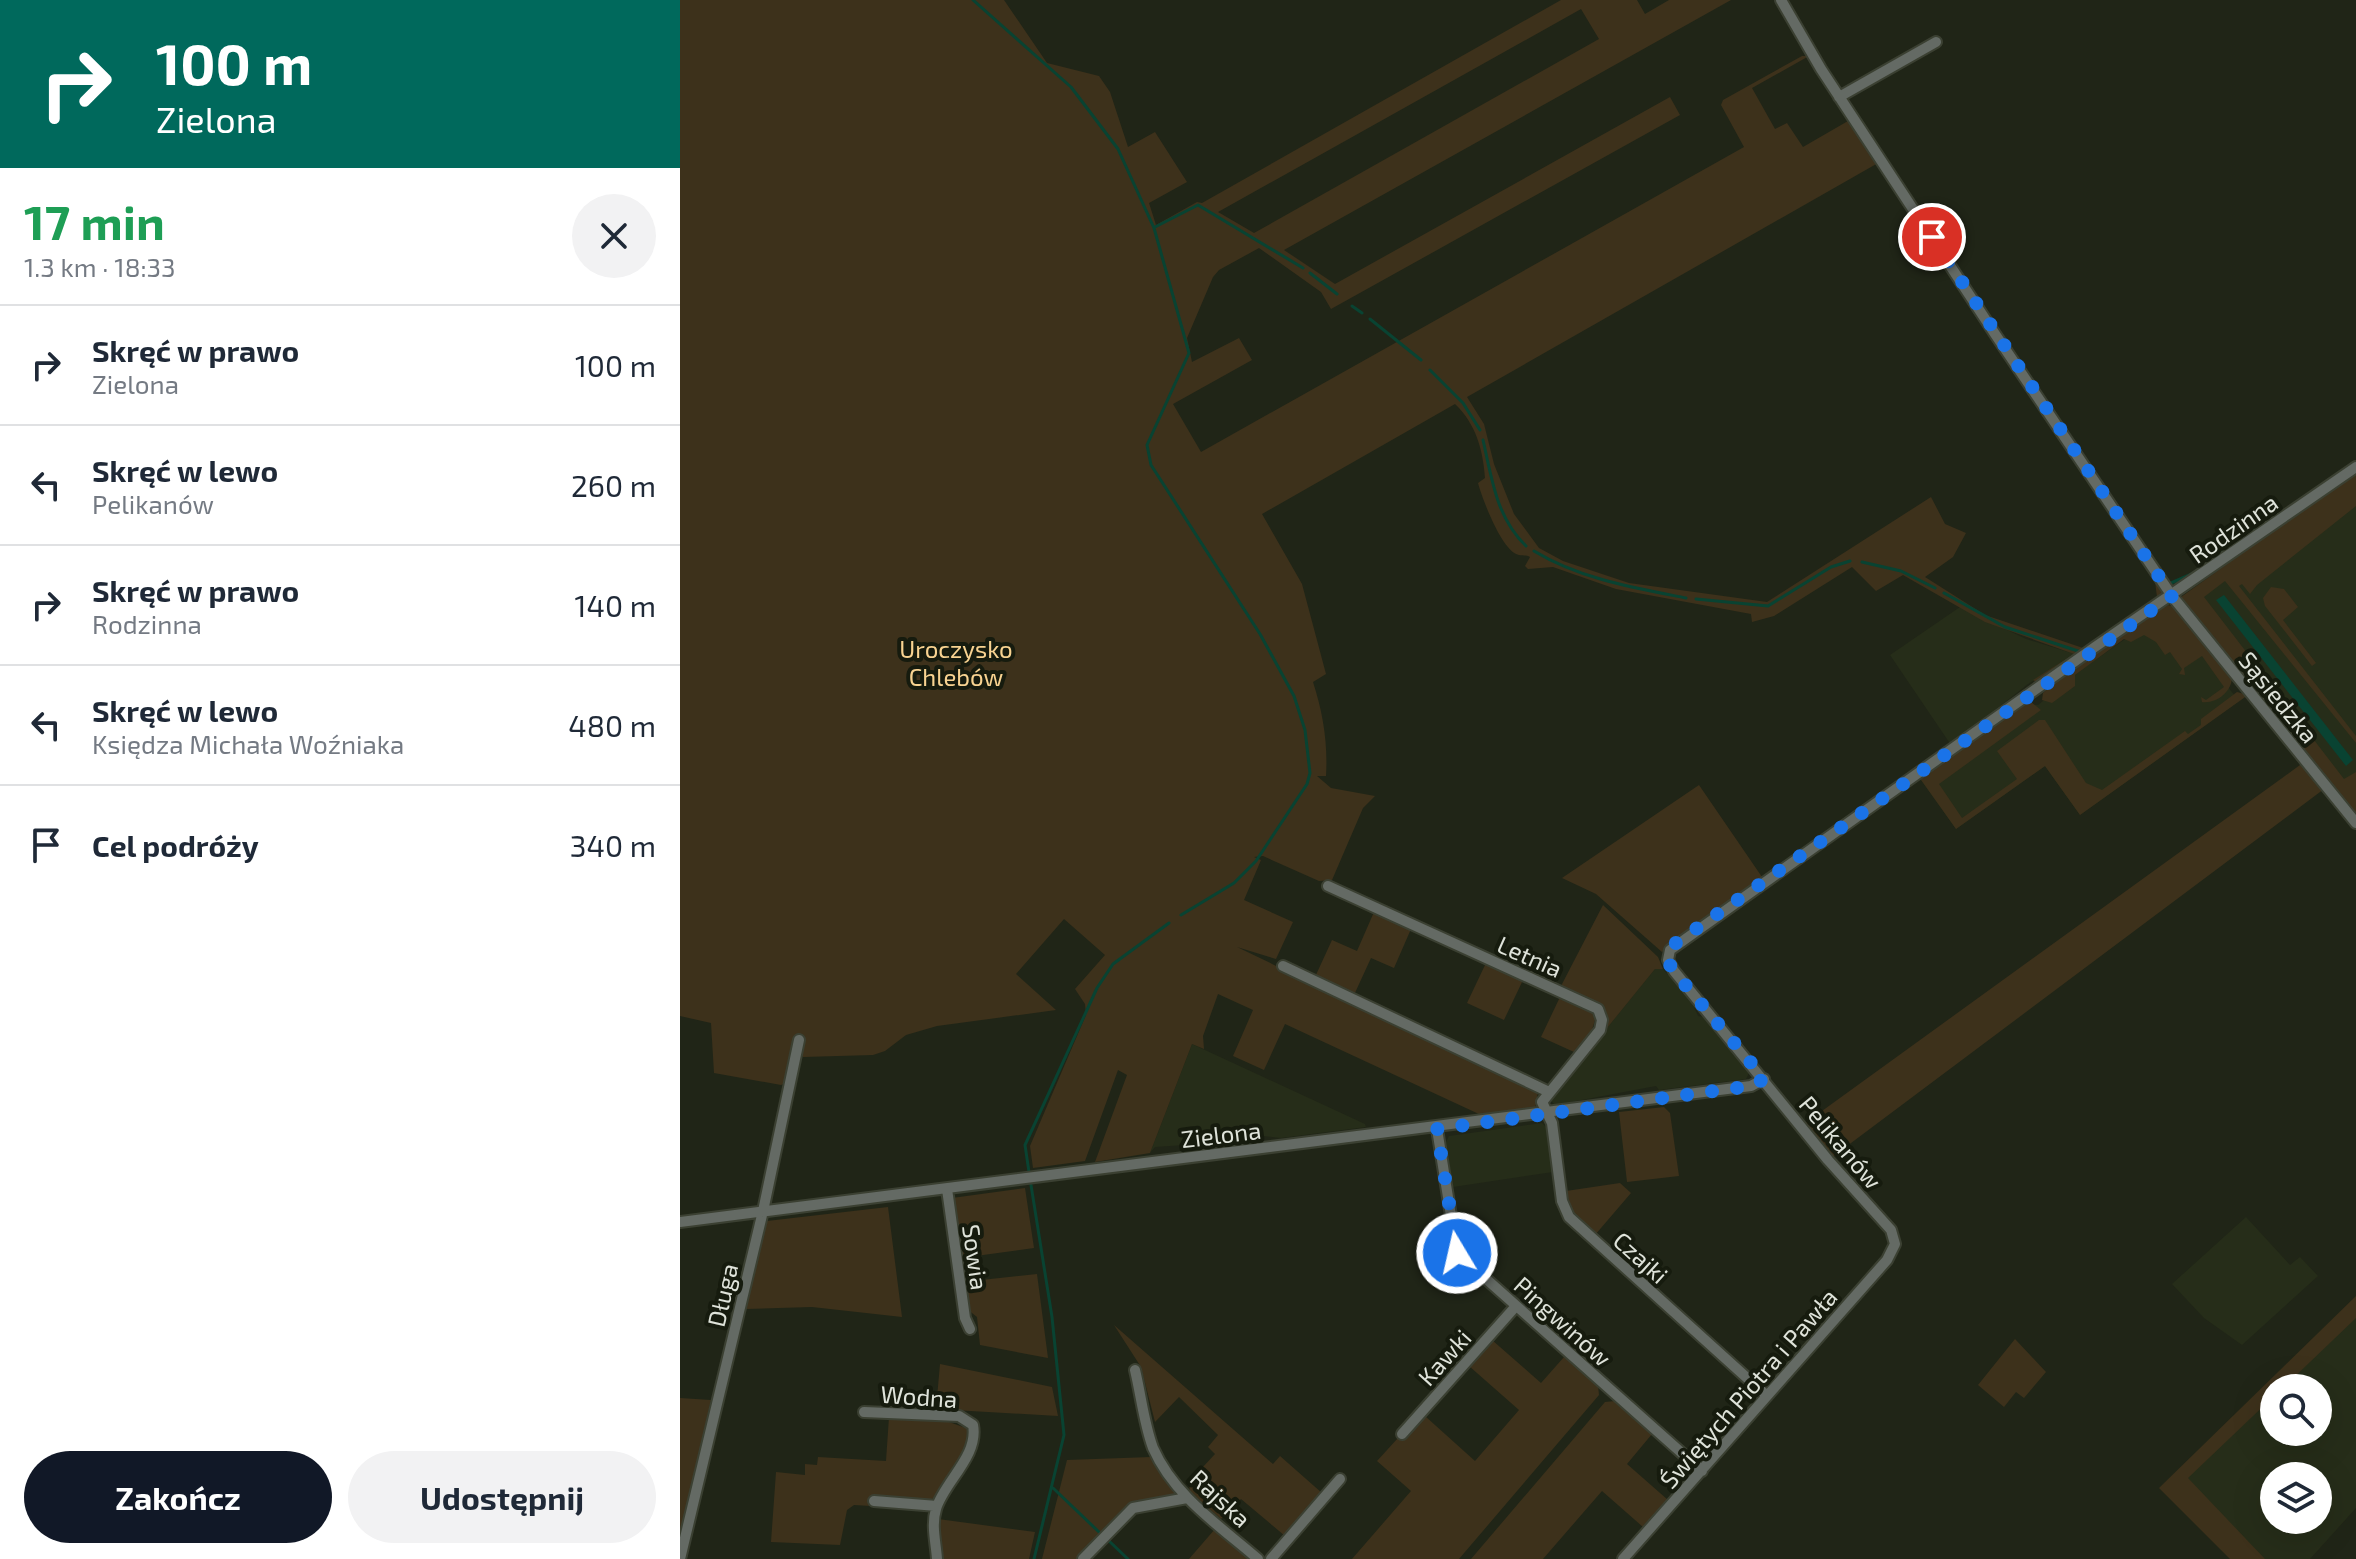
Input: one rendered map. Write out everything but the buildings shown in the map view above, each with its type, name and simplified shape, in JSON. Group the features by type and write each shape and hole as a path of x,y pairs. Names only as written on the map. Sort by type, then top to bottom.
{"street":[{"name":"Sąsiedzka","path":"1781,0 1839,97 2172,596 2356,823"},
{"path":"1839,97 1936,42"},
{"name":"Rodzinna","path":"1668,957 1673,945 2356,467"},
{"name":"Letnia","path":"1328,886 1598,1009 1602,1020 1600,1030 1547,1091"},
{"name":"Pelikanów","path":"1668,957 1674,971 1895,1240"},
{"path":"1283,966 1547,1091 1542,1102 1547,1114"},
{"name":"Długa","path":"680,1559 763,1211 799,1040"},
{"name":"Zielona","path":"680,1222 1437,1129 1751,1086 1764,1079"},
{"name":"Czajki","path":"1547,1114 1552,1123 1562,1201 1569,1217 1767,1396"},
{"name":"Pingwinów","path":"1437,1129 1457,1253 1702,1471"},
{"name":"Sowia","path":"947,1189 965,1318 970,1329"},
{"name":"Świętych Piotra i Pawła","path":"1623,1559 1887,1260 1895,1240"},
{"name":"Kawki","path":"1402,1434 1516,1306"},
{"name":"Rajska","path":"1135,1370 1152,1444 1187,1498 1258,1559"},
{"name":"Wodna","path":"864,1412 959,1416 970,1421 975,1428 972,1443 937,1506 937,1559"},
{"path":"1271,1559 1340,1479"},
{"path":"1083,1559 1133,1508 1152,1502 1187,1498"},
{"path":"874,1501 937,1506"}],"shaded area":[{"path":"2356,480 2356,798 2200,595 2208,589 2205,585"},
{"path":"2224,595 2353,760 2346,766 2216,600"},
{"path":"1960,607 2026,639 2075,654 2028,684 1951,745 1890,655"},
{"path":"2167,610 2239,701 2080,815 2045,766 1956,829 1921,780 2029,705 2038,705 2085,667"},
{"path":"1655,969 1663,969 1691,1000 1698,1016 1705,1017 1712,1025 1749,1073 1746,1079 1659,1090 1656,1086 1555,1105 1549,1099"},
{"path":"1192,1044 1366,1127 1281,1138 1247,1134 1243,1141 1155,1147 1150,1153"},
{"path":"1542,1123 1547,1128 1553,1172 1453,1187 1446,1142 1449,1136"},
{"path":"2246,1217 2290,1265 2300,1257 2318,1276 2242,1345 2204,1318 2172,1284"},
{"path":"2356,1299 2356,1508 2310,1559 2252,1559 2175,1475 2260,1392 2260,1446 2332,1446 2332,1374 2279,1374"}],"green space":[{"name":"Uroczysko Chlebów","path":"680,0 1004,0 1047,63 1099,76 1110,92 1128,147 1155,132 1187,182 1149,203 1156,225 1197,202 1202,203 1561,0 1637,0 1645,14 1669,0 1731,0 1284,250 1335,284 1670,97 1680,115 1331,309 1321,292 1259,248 1219,270 1213,277 1187,338 1192,362 1239,338 1252,360 1173,404 1201,452 1744,147 1721,105 1723,100 1802,56 1809,56 1752,88 1775,129 1787,123 1803,147 1848,121 1878,163 1467,397 1484,424 1494,464 1514,514 1539,548 1563,561 1629,583 1767,602 1931,497 1945,524 1966,533 1953,557 1925,577 1985,615 2083,648 2157,597 2155,581 2162,590 2161,598 2036,682 2033,680 2074,654 1985,622 1903,575 1876,591 1852,567 1774,616 1752,622 1751,614 1616,589 1553,567 1528,569 1525,566 1530,557 1513,552 1506,545 1488,512 1478,483 1485,478 1480,448 1468,420 1455,404 1262,514 1302,584 1326,674 1313,682 1322,717 1326,752 1326,776 1317,776 1331,788 1375,796 1363,808 1332,880 1319,881 1263,856 1254,857 1261,860 1244,900 1293,922 1276,959 1237,947 1538,1092 1535,1109 1481,1115 1285,1024 1264,1070 1233,1056 1253,1010 1218,994 1203,1036 1204,1049 1192,1044 1150,1153 1095,1162 1127,1075 1118,1070 1085,1161 1033,1168 1030,1146 1086,1015 1085,1004 1075,989 1105,955 1064,919 1016,974 1056,1010 937,1026 906,1035 885,1051 873,1055 803,1057 795,1041 786,1083 781,1085 714,1073 711,1023 680,1016","holes":["1581,9 1599,39 1254,233 1218,212"]},
{"path":"2356,472 2356,506 2257,585 2250,594 2242,584 2239,586 2356,736 2356,743 2225,581 2204,597 2344,779 2356,772 2356,815 2181,597"},
{"path":"2271,587 2284,589 2298,607 2283,620 2316,663 2312,666 2265,606 2263,598"},
{"path":"2168,605 2175,607 2232,677 2229,688 2222,696 2202,702 2201,697 2206,700 2224,687 2202,656 2184,668 2185,675 2179,674 2182,669 2170,652 2165,655 2156,642 2144,635 2131,642 2124,639 2075,675 2075,686 2052,703 2042,700 2043,693 2075,666"},
{"path":"2237,692 2248,695 2080,815 2045,766 1956,829 1919,777 2030,701 2041,710 1939,784 1962,818 2017,779 1997,751 2039,720 2045,720 2086,783 2102,790 2185,731 2188,734 2201,725 2201,719"},
{"path":"2300,765 2305,766 2324,789 1831,1158 1804,1124"},
{"path":"1699,785 1762,877 1662,952 1596,894 1562,878"},
{"path":"1603,905 1658,957 1663,969 1655,969 1603,1033 1593,1002 1561,986"},
{"path":"1374,912 1411,929 1394,968 1371,958 1354,995 1315,977 1332,940 1357,951"},
{"path":"1486,963 1523,980 1504,1020 1467,1003"},
{"path":"1560,997 1591,1010 1596,1017 1591,1033 1574,1052 1541,1037"},
{"path":"1664,1107 1670,1113 1679,1176 1627,1182 1619,1112"},
{"path":"1620,1183 1631,1193 1595,1235 1575,1220 1566,1191"},
{"path":"1025,1188 1034,1248 961,1258 952,1198"},
{"path":"888,1207 902,1317 812,1307 746,1309 767,1221"},
{"path":"1037,1274 1048,1358 980,1345 977,1317 967,1309 963,1282"},
{"path":"2356,1296 2356,1318 2298,1374 2276,1374"},
{"path":"1114,1325 1273,1464 1280,1456 1322,1493 1285,1536 1241,1499 1221,1519 1190,1493 1189,1482 1215,1454 1208,1447 1218,1435 1179,1397 1155,1422 1141,1367"},
{"path":"2015,1339 2046,1372 2024,1398 2016,1392 2004,1407 1978,1385"},
{"path":"1492,1340 1541,1383 1564,1357 1598,1385 1599,1395 1459,1559 1352,1559 1411,1491 1377,1461 1398,1438 1402,1441 1425,1416 1475,1461 1519,1410 1469,1366"},
{"path":"940,1364 1052,1387 1058,1416 936,1409"},
{"path":"2260,1390 2260,1409 2188,1478 2265,1559 2230,1559 2159,1488"},
{"path":"680,1398 711,1400 680,1536"},
{"path":"1615,1401 1652,1434 1627,1464 1668,1500 1643,1527 1602,1491 1543,1559 1471,1559 1605,1402"},
{"path":"889,1417 946,1421 969,1429 969,1440 939,1495 930,1500 871,1496 871,1506 854,1505 847,1510 840,1545 771,1542 776,1472 805,1475 805,1464 817,1465 818,1457 886,1461"},
{"path":"1151,1457 1176,1494 1127,1507 1077,1559 1042,1559 1067,1460"},
{"path":"938,1519 1035,1532 1029,1559 941,1559"},
{"path":"1215,1529 1250,1559 1189,1559"}],"waterway":[{"path":"973,0 1071,87 1118,149 1154,228 1189,353 1147,445 1151,465 1260,634 1294,696 1305,730 1310,773 1307,784 1256,861 1234,883 1181,915"},
{"path":"1155,227 1198,205 1303,268"},
{"path":"1310,273 1337,294"},
{"path":"1352,306 1362,313"},
{"path":"1370,319 1421,360"},
{"path":"1430,370 1463,403 1480,430"},
{"path":"1483,440 1502,510 1526,546"},
{"path":"2204,566 2262,524"},
{"path":"1534,551 1589,576 1686,598"},
{"path":"1696,599 1768,606 1831,567 1850,561"},
{"path":"1862,562 1901,571 1935,588"},
{"path":"2171,583 2194,573"},
{"path":"1944,593 2005,627 2078,651"},
{"path":"1029,1172 1025,1145 1097,988 1113,964 1169,923"},
{"path":"1031,1185 1052,1317 1064,1435 1034,1559"},
{"path":"1053,1488 1099,1532"},
{"path":"1108,1540 1128,1559"}],"route":[{"path":"1457,1253 1437,1129 1751,1086 1762,1081 1764,1079 1758,1071 1671,968 1668,957 1673,945 2172,596 1932,237"}]}
